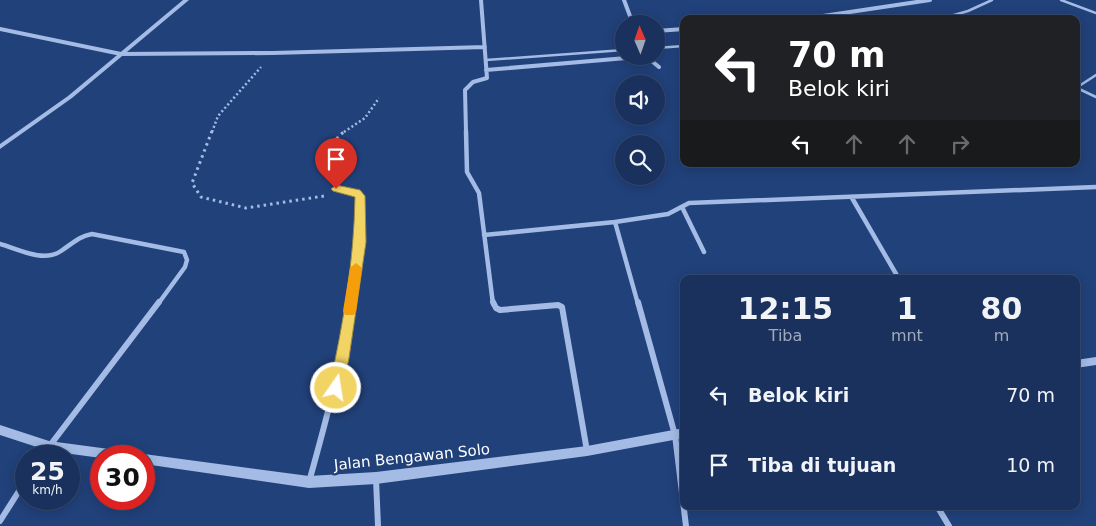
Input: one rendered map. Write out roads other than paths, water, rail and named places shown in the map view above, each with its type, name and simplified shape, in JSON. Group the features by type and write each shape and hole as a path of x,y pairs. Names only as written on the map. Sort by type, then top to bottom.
{"street":[{"path":"0,147 70,97 186,0"},
{"path":"481,0 486,70 485,79 473,82 465,90 468,172 479,193 493,303 500,310 562,307 587,451"},
{"path":"624,0 630,15"},
{"path":"830,15 930,0"},
{"path":"0,29 121,54 273,53 485,47"},
{"path":"665,30 680,29"},
{"path":"486,70 638,57 648,58 659,67"},
{"path":"484,235 615,222 668,214 689,203 1096,188"},
{"path":"309,482 338,378 360,242 360,196 357,193 336,189"},
{"path":"852,198 897,275"},
{"path":"682,207 704,252"},
{"path":"615,222 679,434 680,447"},
{"path":"0,244 48,256 57,254 83,236 92,234 184,252 187,256 187,262 182,272 50,445"},
{"path":"1080,363 1096,361"},
{"path":"0,430 46,445"},
{"name":"Jalan Bengawan Solo","path":"155,461 309,482 376,478 587,451 679,434"},
{"path":"376,478 378,526"},
{"path":"0,520 15,497"},
{"path":"685,510 686,526"},
{"path":"939,510 949,526"}],"lane":[{"path":"954,15 992,0"},
{"path":"1061,0 1096,13"},
{"path":"665,47 680,46"},
{"path":"486,60 615,51"},
{"path":"1080,85 1096,75"},
{"path":"1080,90 1096,97"}]}
